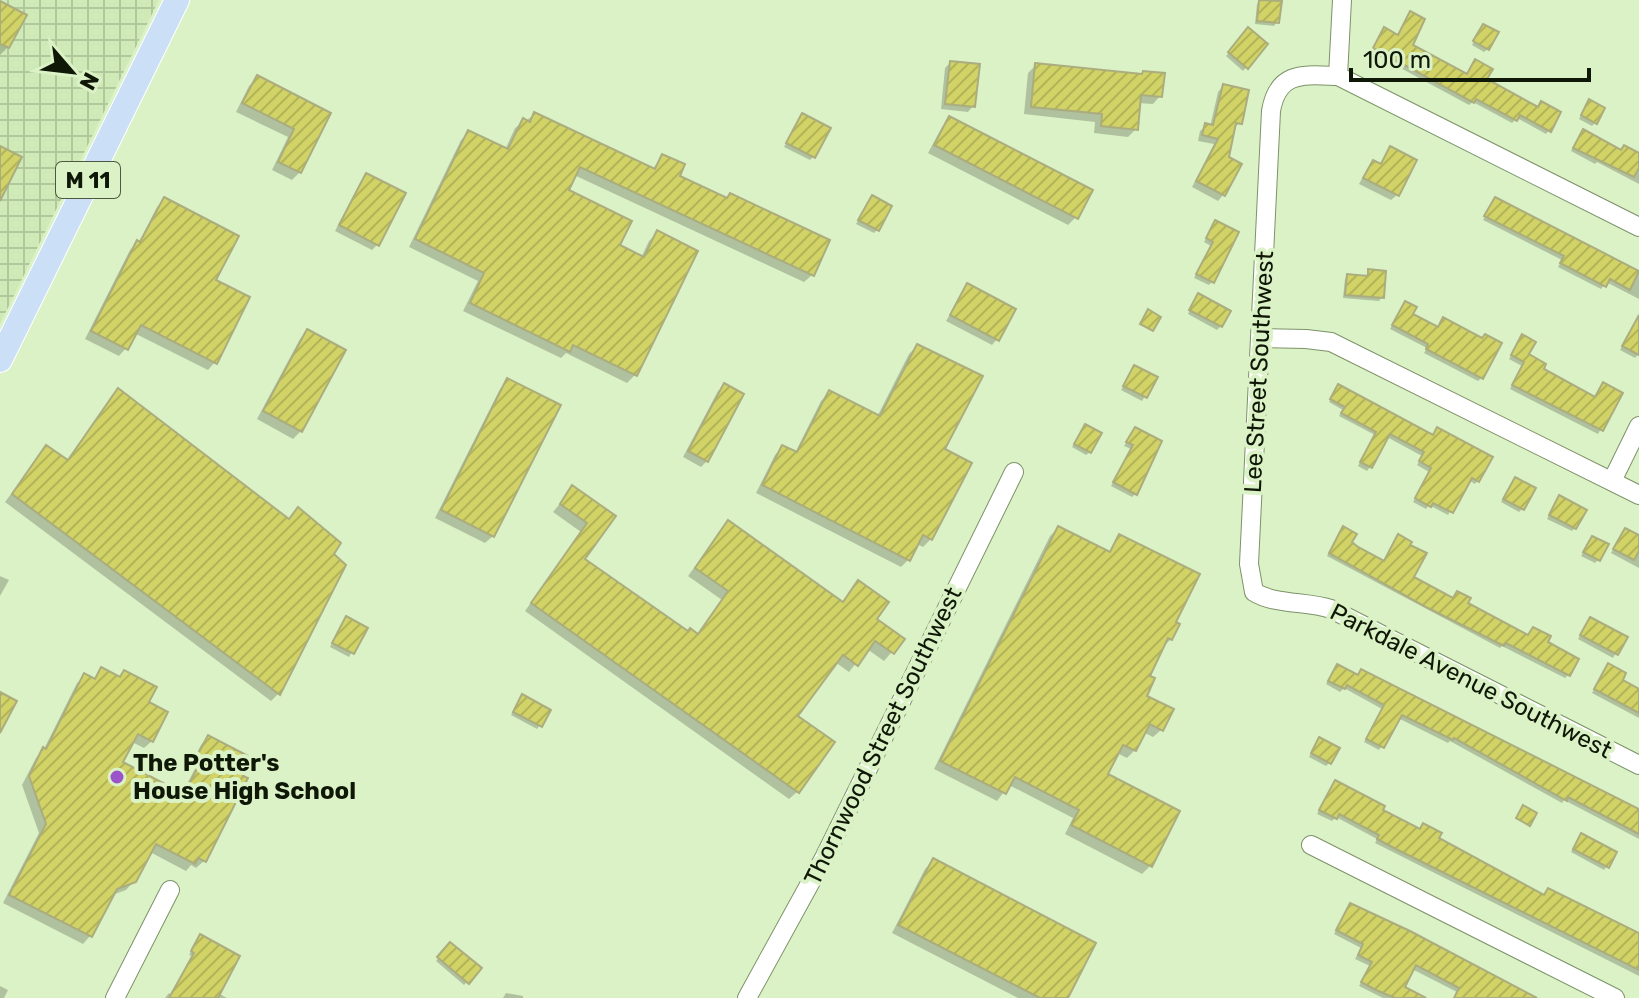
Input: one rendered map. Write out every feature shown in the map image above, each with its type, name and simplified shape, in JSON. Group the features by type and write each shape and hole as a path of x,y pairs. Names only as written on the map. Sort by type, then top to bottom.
{"main road":[{"name":"M 11","path":"0,360 177,0"}],"street":[{"path":"1342,0 1338,76 1639,227"},
{"name":"Lee Street Southwest","path":"1254,592 1249,564 1273,101 1288,80 1297,75 1338,76"},
{"path":"1261,338 1331,342 1639,495"},
{"path":"1612,481 1639,426"},
{"name":"Thornwood Street Southwest","path":"747,998 825,856 1014,472"},
{"name":"Parkdale Avenue Southwest","path":"1254,592 1262,597 1331,609 1639,765"},
{"path":"1311,845 1615,998"},
{"path":"115,998 170,890"}],"shaded area":[{"path":"0,0 159,0 0,324"}],"building":[{"path":"1259,0 1282,1 1279,23 1257,21"},
{"path":"0,1 27,15 9,48 0,44"},
{"path":"1410,11 1425,19 1413,45 1467,74 1475,59 1493,69 1487,79 1538,107 1541,101 1561,112 1551,132 1520,115 1517,121 1476,99 1474,103 1373,48 1384,27 1398,35"},
{"path":"1483,24 1499,32 1489,50 1473,41"},
{"path":"1248,27 1268,44 1248,69 1228,52"},
{"path":"950,61 980,64 975,107 945,104"},
{"path":"1035,63 1142,74 1143,71 1165,73 1162,97 1141,95 1138,130 1101,126 1102,114 1031,107"},
{"path":"257,75 331,113 301,173 278,162 294,129 242,103"},
{"path":"1223,84 1249,90 1242,124 1236,123 1229,157 1242,164 1225,196 1196,181 1218,139 1202,135 1205,123 1213,125"},
{"path":"1589,99 1605,108 1597,124 1581,115"},
{"path":"534,112 655,169 662,154 685,164 680,176 727,198 730,193 830,240 814,276 580,167 569,190 632,221 620,245 644,257 657,230 698,251 637,376 573,345 570,352 470,303 484,273 415,239 468,130 508,149 523,118 530,122"},
{"path":"802,113 831,128 815,158 786,143"},
{"path":"949,116 1093,190 1078,219 934,145"},
{"path":"1583,129 1621,150 1624,145 1639,153 1639,168 1634,177 1573,148"},
{"path":"0,146 22,157 0,201"},
{"path":"1390,146 1417,160 1399,196 1363,178 1373,160 1381,164"},
{"path":"366,173 406,193 379,246 339,225"},
{"path":"872,195 892,206 879,231 858,220"},
{"path":"164,197 239,236 216,280 250,297 217,364 141,325 128,350 91,331 137,240 140,242"},
{"path":"1495,197 1639,271 1630,290 1610,279 1606,287 1560,263 1564,256 1484,216"},
{"path":"1215,220 1239,232 1214,283 1196,274 1213,242 1206,238"},
{"path":"1368,269 1386,271 1384,298 1345,295 1347,274 1368,276"},
{"path":"967,283 1016,309 999,341 950,315"},
{"path":"1198,293 1231,311 1222,327 1189,310"},
{"path":"1405,301 1417,307 1413,314 1438,327 1443,317 1482,338 1485,334 1502,343 1483,379 1426,349 1428,344 1392,325"},
{"path":"1148,309 1161,317 1153,331 1140,324"},
{"path":"1639,315 1639,355 1622,346"},
{"path":"307,329 346,350 302,432 263,411"},
{"path":"1522,334 1536,342 1529,354 1546,364 1544,369 1595,397 1603,382 1623,393 1603,431 1512,385 1524,362 1511,355"},
{"path":"917,344 983,376 945,449 972,463 932,540 923,535 910,561 762,485 782,445 797,452 829,390 880,416"},
{"path":"1134,365 1158,377 1147,398 1123,386"},
{"path":"507,378 561,405 494,537 441,510"},
{"path":"724,383 744,394 708,462 688,451"},
{"path":"1338,384 1433,435 1437,427 1493,457 1479,482 1472,478 1453,513 1433,503 1431,507 1415,498 1431,468 1419,461 1424,452 1390,434 1372,468 1360,462 1376,432 1341,413 1345,407 1330,399"},
{"path":"118,388 289,519 298,507 341,543 334,554 346,565 280,695 12,494 46,445 68,460"},
{"path":"1085,424 1102,433 1091,453 1074,444"},
{"path":"1135,427 1162,441 1137,495 1113,482 1133,445 1126,442"},
{"path":"1515,477 1536,488 1524,510 1503,499"},
{"path":"572,485 616,516 585,559 688,631 690,628 698,634 728,591 695,568 728,520 843,602 858,580 889,602 877,619 905,639 894,654 875,641 858,666 843,655 798,716 835,742 799,793 531,603 587,523 560,504"},
{"path":"1559,495 1587,510 1576,529 1549,515"},
{"path":"1058,526 1110,552 1119,534 1200,574 1176,622 1180,624 1172,640 1168,638 1150,676 1155,678 1147,696 1174,709 1163,731 1150,724 1136,751 1123,745 1108,774 1180,811 1152,867 1071,825 1079,810 1015,777 1006,794 940,761"},
{"path":"1343,526 1357,534 1352,542 1384,561 1398,534 1412,542 1410,545 1427,553 1414,577 1453,598 1457,591 1471,598 1468,603 1528,635 1533,627 1551,636 1548,642 1579,659 1570,676 1428,608 1329,553"},
{"path":"1625,528 1639,535 1639,551 1634,560 1613,549"},
{"path":"1592,536 1609,544 1600,561 1583,552"},
{"path":"346,616 368,628 354,654 332,643"},
{"path":"1590,617 1628,637 1618,655 1580,635"},
{"path":"1608,663 1626,673 1623,680 1639,689 1639,713 1594,689"},
{"path":"1337,664 1358,675 1361,669 1639,809 1639,834 1568,797 1567,801 1454,738 1402,715 1384,748 1366,739 1384,705 1347,685 1345,689 1328,681"},
{"path":"101,667 120,677 124,670 157,687 149,702 168,712 153,742 138,734 123,762 184,794 202,759 197,756 208,735 252,758 243,776 248,778 206,862 198,858 195,864 156,844 136,882 117,889 92,937 9,895 46,824 29,776 84,673 95,679"},
{"path":"0,692 17,701 0,733"},
{"path":"522,694 551,710 542,727 513,712"},
{"path":"1319,737 1340,748 1331,764 1311,753"},
{"path":"1335,780 1385,806 1383,810 1420,829 1423,823 1442,833 1439,838 1544,895 1548,888 1639,933 1639,970 1396,849 1377,839 1379,835 1339,814 1337,819 1319,810"},
{"path":"1523,805 1537,813 1530,826 1516,818"},
{"path":"1581,833 1617,852 1609,868 1573,849"},
{"path":"933,858 1096,943 1068,998 1040,998 898,925"},
{"path":"1350,903 1537,998 1454,998 1459,988 1416,965 1405,987 1426,998 1395,998 1376,990 1361,982 1372,962 1358,955 1363,944 1336,930"},
{"path":"200,934 240,956 218,998 169,998 194,953 191,951"},
{"path":"450,942 482,968 469,984 437,957"}],"place":[{"name":"The Potter's House High School","path":"117,777"}]}
